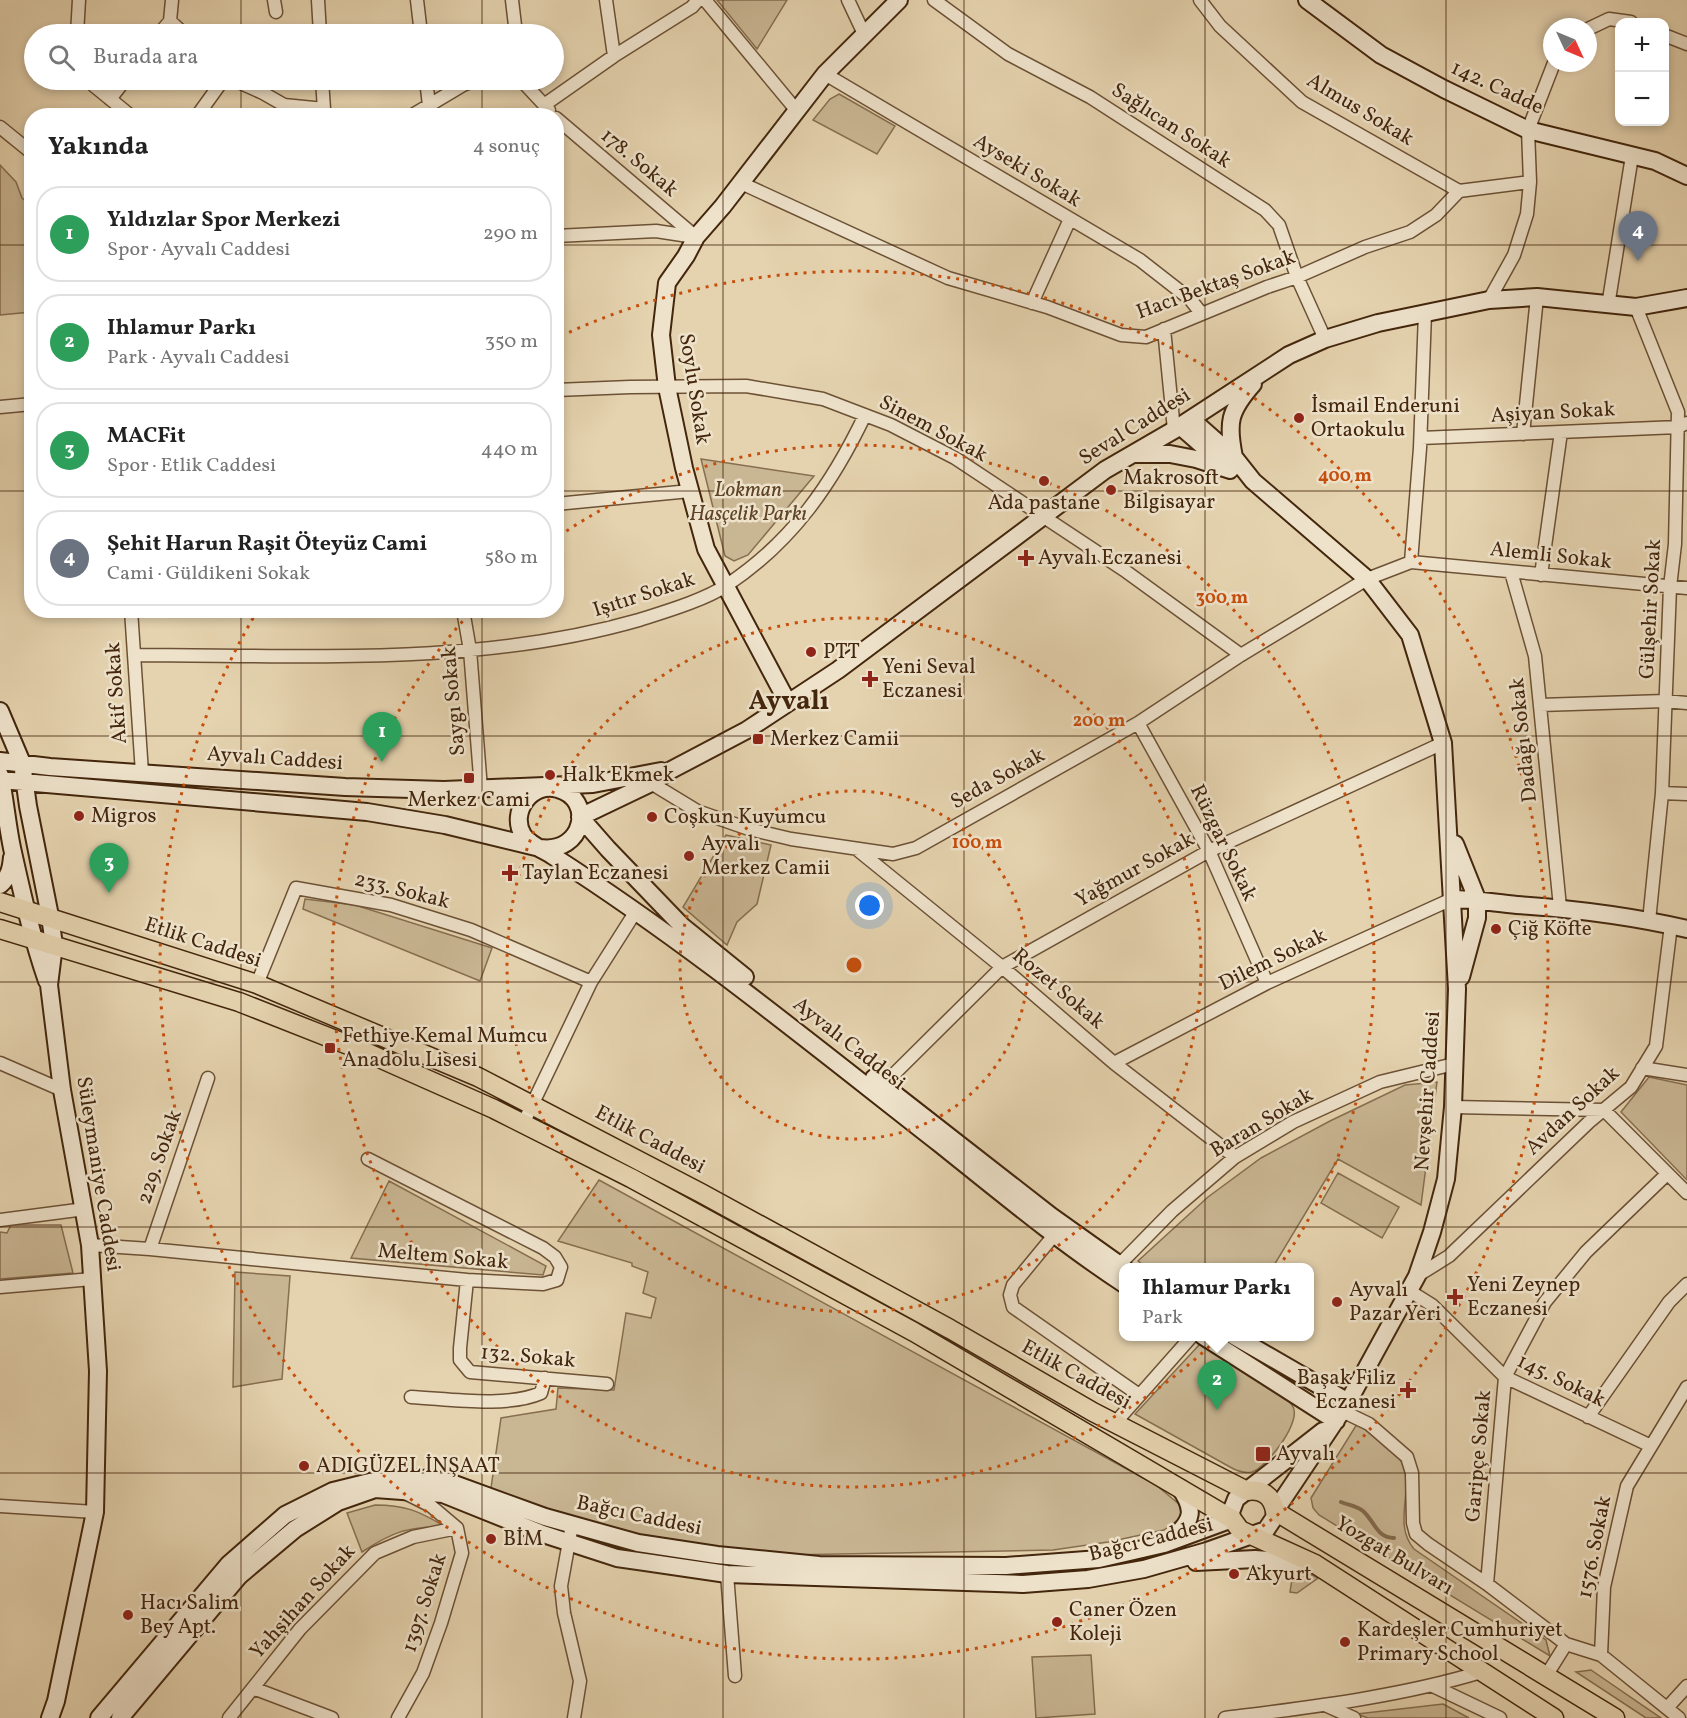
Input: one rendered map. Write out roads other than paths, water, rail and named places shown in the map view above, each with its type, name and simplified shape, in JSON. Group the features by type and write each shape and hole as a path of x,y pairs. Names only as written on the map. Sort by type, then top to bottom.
{"main road":[{"name":"Soylu Sokak","path":"788,703 706,549 690,491 667,387 661,335 667,283 696,237 825,74 899,0"},
{"name":"142. Cadde","path":"1307,0 1381,54 1444,89 1528,130 1655,161 1687,176"},
{"name":"Seval Caddesi","path":"580,817 651,783 747,730 838,670 1106,470 1182,425 1289,355 1325,339 1378,322 1489,300 1537,297 1608,306 1636,307 1687,298"},
{"path":"1232,464 1231,417 1242,397 1268,368"},
{"path":"1182,425 1253,481 1366,579 1410,635 1443,743 1452,899 1477,899 1560,907 1679,927"},
{"path":"1133,454 1170,454 1232,464"},
{"name":"Süleymaniye Caddesi","path":"0,711 22,763 50,916 54,945 49,985 62,1090 90,1245 98,1371 95,1512 56,1701 50,1718"},
{"name":"Ayvalı Caddesi","path":"0,760 142,773 345,787 481,789 548,787 567,792 579,808 580,817 579,827 568,843 550,849 445,825 367,812 0,778"},
{"name":"Seval Caddesi","path":"548,787 593,784 671,770"},
{"path":"0,778 12,847 33,939 49,985"},
{"name":"Ayvalı Caddesi","path":"548,787 529,795 522,804 519,825 531,843 636,911 729,978 1055,1234 1119,1280"},
{"name":"Ayvalı Caddesi","path":"580,817 682,926 1051,1216 1119,1265"},
{"path":"1449,831 1477,899 1477,918 1457,989"},
{"path":"0,885 7,879 10,872 12,847"},
{"name":"Nevşehir Caddesi","path":"1275,1510 1342,1412 1412,1283 1432,1232 1446,1179 1453,1107 1457,989 1452,899"},
{"name":"Etlik Caddesi","path":"0,902 50,916 257,984 478,1077 701,1193 950,1329 1115,1423 1247,1491"},
{"path":"1453,919 1477,918 1515,904"},
{"name":"Etlik Caddesi","path":"0,928 239,1002 361,1050 523,1124 632,1178 914,1332 1232,1519"},
{"path":"1212,1341 1342,1412"},
{"path":"1241,1341 1342,1412"},
{"name":"Nevşehir Caddesi","path":"1247,1491 1342,1412"},
{"name":"Bağcı Caddesi","path":"99,1718 229,1564 285,1515 333,1491 394,1476 446,1481 545,1517 638,1543 717,1555 819,1565 1006,1566 1099,1559 1164,1544 1232,1519 1232,1505 1247,1491"},
{"path":"1164,1544 1189,1521 1190,1507 1180,1488"},
{"name":"Bağcı Caddesi","path":"120,1718 239,1576 295,1529 338,1502 375,1490 443,1494 617,1558 727,1574 1030,1584 1088,1579 1162,1564 1208,1551 1266,1530 1271,1525 1275,1510"},
{"name":"Yozgat Bulvarı","path":"1247,1491 1263,1492 1274,1503 1275,1510 1614,1718"},
{"path":"1232,1519 1240,1530 1314,1564 1554,1718"},
{"path":"1162,1564 1255,1559 1314,1564"}],"street":[{"path":"78,24 79,0"},
{"path":"167,24 170,21 172,0"},
{"path":"318,0 319,24"},
{"path":"417,0 420,24"},
{"path":"512,0 515,24"},
{"path":"606,0 614,56"},
{"path":"544,105 614,56 692,7 698,0"},
{"path":"705,0 797,111"},
{"path":"848,0 864,34"},
{"name":"Sağlıcan Sokak","path":"934,0 1008,54 1090,97 1266,210 1279,225 1297,277 1325,339"},
{"name":"Almus Sokak","path":"1200,0 1220,26 1302,102 1459,191"},
{"path":"1597,25 1609,19 1615,20"},
{"path":"170,21 173,24"},
{"path":"1669,37 1687,44"},
{"path":"1489,300 1514,255 1527,214 1530,182 1528,130 1551,72"},
{"name":"Ayseki Sokak","path":"825,74 1140,260 1190,299 1201,313"},
{"path":"99,90 121,108"},
{"path":"110,99 117,90"},
{"path":"203,108 216,90"},
{"path":"256,90 284,105 302,108"},
{"path":"323,90 325,108"},
{"path":"427,90 429,105"},
{"path":"424,108 457,90"},
{"name":"178. Sokak","path":"530,90 547,108"},
{"name":"178. Sokak","path":"564,125 696,237"},
{"path":"0,127 24,146"},
{"path":"1608,306 1632,156"},
{"path":"1459,191 1530,182"},
{"name":"Hacı Bektaş Sokak","path":"741,183 948,278 1032,303 1121,335 1146,337 1201,313 1297,277 1365,247 1410,231 1436,215 1459,191"},
{"path":"1032,303 1070,219"},
{"path":"564,236 656,231 696,237"},
{"path":"1523,434 1537,297"},
{"name":"Gülşehir Sokak","path":"1636,307 1682,425 1675,544 1670,587 1662,793 1649,921"},
{"path":"1411,562 1420,438 1425,313"},
{"path":"1164,329 1182,425"},
{"name":"Sinem Sokak","path":"564,390 746,386 823,399 891,424 955,458 1124,570 1241,655"},
{"path":"0,407 24,405"},
{"name":"Işıtır Sokak","path":"134,655 418,655 516,646 596,632 669,611 726,586 768,554 814,505 845,456 865,415"},
{"name":"Aşiyan Sokak","path":"1420,438 1682,425"},
{"path":"1541,575 1561,432"},
{"path":"564,503 690,491"},
{"name":"Alemli Sokak","path":"1411,562 1687,588"},
{"name":"Seda Sokak","path":"651,783 698,810 748,829 791,839 893,854 916,848 1138,723 1241,655 1366,579 1411,562"},
{"name":"Dadağı Sokak","path":"1512,572 1535,656 1560,907"},
{"name":"Akif Sokak","path":"132,618 142,773"},
{"name":"Saygı Sokak","path":"464,618 470,650 481,789"},
{"path":"1540,705 1665,701 1687,703"},
{"name":"Rüzgar Sokak","path":"1138,723 1209,851 1267,982"},
{"name":"Yağmur Sokak","path":"883,1084 1002,967 1209,851 1443,743"},
{"path":"1662,793 1687,794"},
{"name":"Rozet Sokak","path":"858,849 1002,967 1114,1063 1235,1157"},
{"name":"233. Sokak","path":"257,984 296,888 391,905 471,930 591,982"},
{"name":"Dilem Sokak","path":"1114,1063 1267,982 1452,899"},
{"path":"523,1124 531,1103 591,982 636,911"},
{"name":"Avdan Sokak","path":"1412,1283 1449,1256 1631,1087 1656,1046 1679,927"},
{"path":"0,1064 62,1090"},
{"name":"Baran Sokak","path":"1126,1263 1172,1211 1235,1157 1293,1122 1380,1083 1454,1064"},
{"path":"1642,1068 1687,1075"},
{"name":"229. Sokak","path":"150,1249 208,1078"},
{"path":"1453,1107 1604,1110 1687,1193"},
{"name":"Meltem Sokak","path":"90,1245 467,1280 543,1284 557,1280 561,1267 555,1257 543,1248 368,1159"},
{"name":"Garipçe Sokak","path":"1487,1584 1505,1377 1545,1302 1586,1252 1667,1174"},
{"path":"0,1220 85,1209"},
{"path":"1055,1234 1013,1286 1010,1295 1012,1307 1139,1395"},
{"path":"0,1287 92,1279"},
{"name":"132. Sokak","path":"467,1280 460,1360 470,1372 607,1384"},
{"name":"145. Sokak","path":"1412,1283 1505,1377 1651,1446"},
{"path":"1588,1416 1669,1302 1687,1284"},
{"path":"1115,1423 1188,1341"},
{"path":"411,1397 491,1401 527,1399 541,1393 545,1378"},
{"name":"1576. Sokak","path":"1601,1655 1604,1587 1627,1486 1687,1387"},
{"path":"1342,1412 1369,1424 1407,1457 1412,1473 1415,1532 1428,1544 1487,1584 1566,1644 1601,1655 1679,1718"},
{"name":"1397. Sokak","path":"398,1718 423,1673 462,1553 457,1528 431,1506 399,1490"},
{"path":"0,1506 95,1512"},
{"path":"572,1524 561,1586 564,1613 580,1681 574,1718"},
{"name":"Yahşihan Sokak","path":"229,1718 300,1629 375,1552 413,1538 457,1528"},
{"path":"727,1574 735,1676"},
{"path":"1546,1676 1566,1644"},
{"path":"1225,1718 1324,1705 1433,1686 1481,1672"},
{"path":"1433,1686 1500,1718"},
{"path":"1667,1708 1687,1686"},
{"path":"253,1688 332,1718"},
{"path":"1324,1705 1354,1718"}],"waterway":[{"path":"1341,1502 1361,1509 1380,1532 1394,1538"}],"place":[{"name":"Şehit Harun Raşit Öteyüz Cami","path":"1638,261"},
{"name":"İsmail Enderuni Ortaokulu","path":"1299,418"},
{"name":"Ada pastane","path":"1044,481"},
{"name":"Makrosoft Bilgisayar","path":"1111,490"},
{"name":"Ayvalı Eczanesi","path":"1026,558"},
{"name":"PTT","path":"811,652"},
{"name":"Yeni Seval Eczanesi","path":"870,679"},
{"name":"Merkez Camii","path":"758,739"},
{"name":"Yıldızlar Spor Merkezi","path":"382,762"},
{"name":"Halk Ekmek","path":"550,775"},
{"name":"Merkez Cami","path":"469,778"},
{"name":"Migros","path":"79,816"},
{"name":"Coşkun Kuyumcu","path":"652,817"},
{"name":"Ayvalı Merkez Camii","path":"689,856"},
{"name":"Taylan Eczanesi","path":"510,873"},
{"name":"MACFit","path":"109,893"},
{"name":"Çiğ Köfte","path":"1496,929"},
{"name":"Fethiye Kemal Mumcu Anadolu Lisesi","path":"330,1048"},
{"name":"Yeni Zeynep Eczanesi","path":"1455,1297"},
{"name":"Ayvalı Pazar Yeri","path":"1337,1302"},
{"name":"Başak Filiz Eczanesi","path":"1408,1390"},
{"name":"Ihlamur Parkı","path":"1217,1410"},
{"name":"Ayvalı","path":"1263,1454"},
{"name":"ADIGÜZEL İNŞAAT","path":"304,1466"},
{"name":"BİM","path":"491,1539"},
{"name":"Akyurt","path":"1234,1574"},
{"name":"Hacı Salim Bey Apt.","path":"128,1615"},
{"name":"Caner Özen Koleji","path":"1057,1622"},
{"name":"Kardeşler Cumhuriyet Primary School","path":"1345,1642"}],"district":[{"name":"Ayvalı","path":"789,702"}],"park label":[{"name":"Lokman Hasçelik Parkı","path":"748,502"}]}
